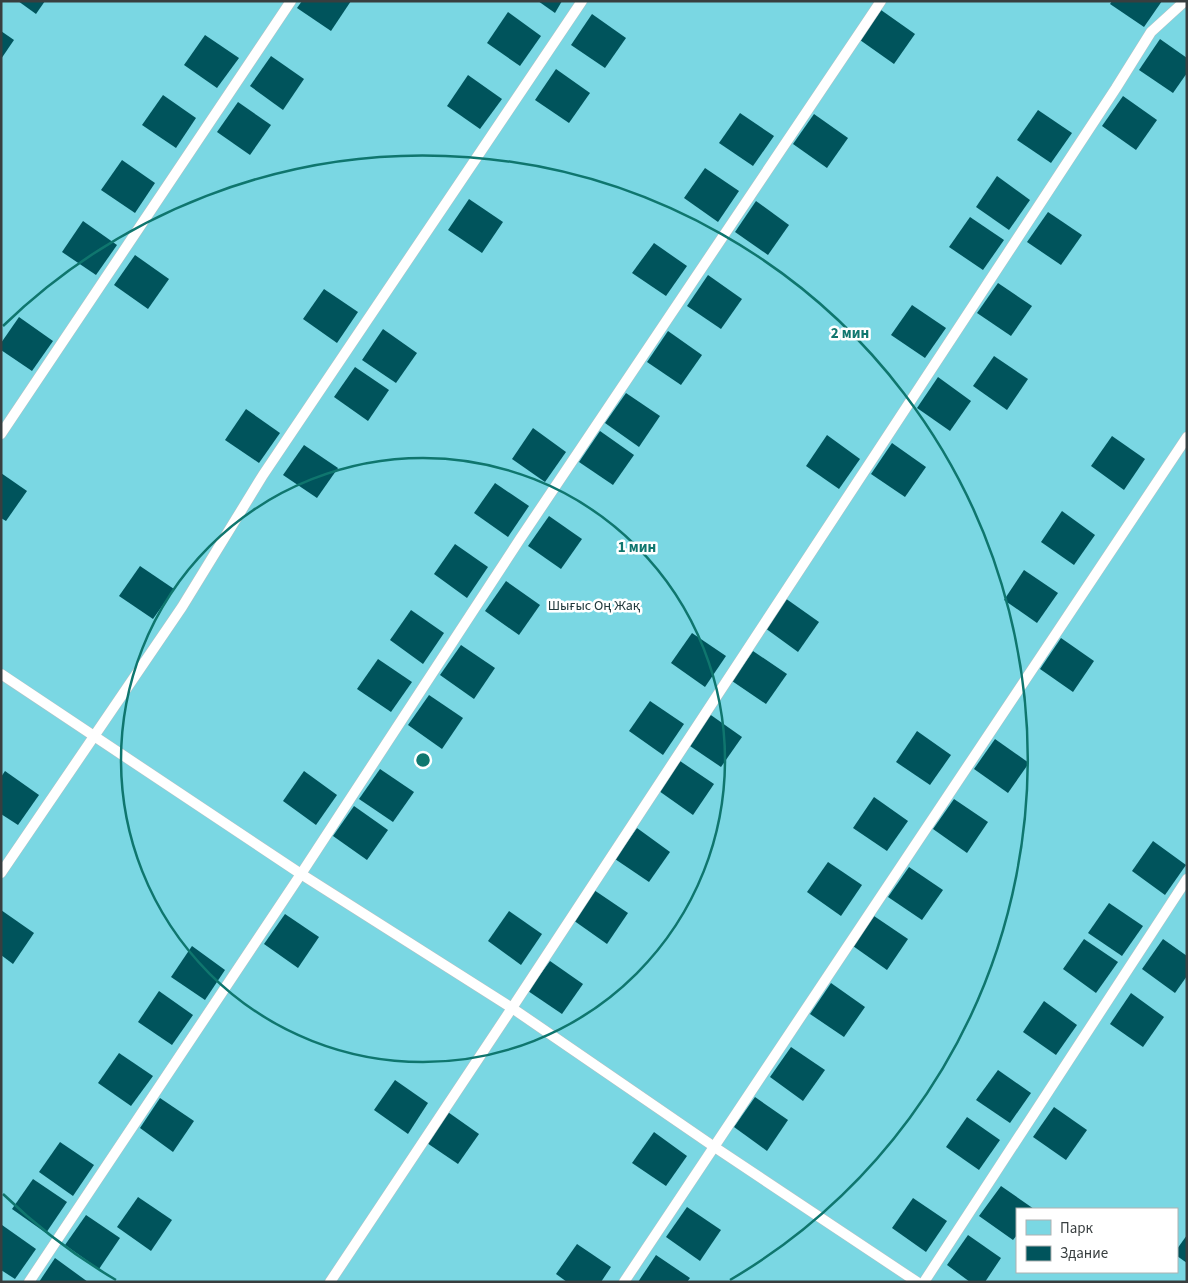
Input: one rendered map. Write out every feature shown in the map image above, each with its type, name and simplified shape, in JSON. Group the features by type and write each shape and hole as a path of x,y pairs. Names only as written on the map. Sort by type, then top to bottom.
{"lane":[{"path":"1,434 291,1"},
{"path":"1,873 182,607 264,475 582,1"},
{"path":"29,1282 301,874 520,539 881,1"},
{"path":"330,1282 512,1008 1151,32 1185,1"},
{"path":"624,1282 1187,437"},
{"path":"1,674 301,874 512,1008 713,1146 917,1282"},
{"path":"924,1282 1187,879"}],"green space":[{"name":"Шығыс Оң Жақ","path":"1,1 1187,1 1187,1282 1,1282"}],"building":[{"path":"18,1 45,1 36,14"},
{"path":"302,1 351,1 331,31 297,8"},
{"path":"538,1 562,1 555,13"},
{"path":"1112,1 1162,1 1144,27 1110,4"},
{"path":"881,10 915,34 894,64 860,40"},
{"path":"508,12 541,36 520,66 487,43"},
{"path":"592,14 626,38 605,68 571,45"},
{"path":"1,31 14,40 1,59"},
{"path":"205,35 239,58 217,88 184,65"},
{"path":"1160,39 1187,58 1187,73 1173,93 1139,70"},
{"path":"271,56 304,79 283,110 250,86"},
{"path":"556,69 590,93 569,123 535,100"},
{"path":"468,75 502,99 480,129 447,106"},
{"path":"163,95 196,118 176,148 142,125"},
{"path":"1123,96 1157,120 1136,150 1102,126"},
{"path":"238,102 271,125 250,155 217,132"},
{"path":"1038,110 1072,133 1051,163 1017,140"},
{"path":"740,113 774,136 753,166 719,143"},
{"path":"814,114 848,138 827,168 793,144"},
{"path":"122,160 155,183 135,213 101,190"},
{"path":"705,168 739,191 718,222 684,198"},
{"path":"997,176 1030,200 1009,230 976,207"},
{"path":"469,199 503,222 482,253 448,230"},
{"path":"756,201 789,225 768,255 735,232"},
{"path":"1048,212 1082,235 1061,265 1027,242"},
{"path":"970,217 1004,240 983,270 949,247"},
{"path":"83,221 117,245 96,275 62,252"},
{"path":"654,243 687,266 666,296 632,273"},
{"path":"135,255 169,279 148,309 114,285"},
{"path":"708,275 742,299 721,329 687,306"},
{"path":"998,283 1032,306 1011,336 977,313"},
{"path":"324,289 358,312 337,343 303,319"},
{"path":"912,305 946,328 925,358 891,335"},
{"path":"19,317 53,341 32,371 1,350 1,343"},
{"path":"383,329 417,353 396,383 362,360"},
{"path":"668,331 702,355 681,385 647,362"},
{"path":"994,356 1028,379 1007,410 973,386"},
{"path":"355,367 389,390 368,421 334,397"},
{"path":"938,377 971,401 950,431 917,408"},
{"path":"626,393 660,416 639,447 605,423"},
{"path":"246,409 280,433 259,463 225,440"},
{"path":"533,428 566,452 545,482 512,459"},
{"path":"600,431 634,455 613,485 579,462"},
{"path":"827,435 860,459 839,489 806,466"},
{"path":"1112,436 1145,459 1124,490 1091,466"},
{"path":"892,443 926,467 905,497 871,474"},
{"path":"304,445 338,468 317,498 283,475"},
{"path":"1,473 27,491 6,521 1,518"},
{"path":"495,483 529,506 508,537 474,513"},
{"path":"1062,511 1095,535 1074,565 1041,542"},
{"path":"549,516 582,539 561,569 528,546"},
{"path":"455,544 488,567 467,598 434,574"},
{"path":"140,566 174,589 153,619 119,596"},
{"path":"1024,570 1058,593 1037,623 1004,600"},
{"path":"506,581 540,605 519,635 485,611"},
{"path":"785,598 819,622 798,652 765,628"},
{"path":"411,610 444,633 423,664 390,640"},
{"path":"692,633 726,656 705,687 671,663"},
{"path":"1061,638 1094,661 1073,692 1040,669"},
{"path":"461,645 495,668 474,699 440,675"},
{"path":"753,651 787,674 766,704 732,681"},
{"path":"378,659 412,682 391,712 357,689"},
{"path":"429,695 463,718 442,749 408,725"},
{"path":"650,701 684,724 663,755 629,731"},
{"path":"708,713 742,737 721,767 687,744"},
{"path":"917,731 951,755 930,785 896,762"},
{"path":"995,739 1029,763 1008,793 974,769"},
{"path":"680,761 714,784 693,815 659,791"},
{"path":"380,769 414,792 393,822 359,799"},
{"path":"5,771 39,795 18,825 1,814 1,777"},
{"path":"304,771 337,795 316,825 283,801"},
{"path":"874,797 908,821 887,851 853,828"},
{"path":"954,799 988,822 967,853 933,829"},
{"path":"354,806 388,830 367,860 333,836"},
{"path":"637,828 670,852 649,882 615,859"},
{"path":"1153,841 1186,865 1165,895 1132,871"},
{"path":"828,862 862,885 841,916 807,892"},
{"path":"909,867 943,890 922,920 888,897"},
{"path":"594,890 628,913 607,944 573,920"},
{"path":"1109,903 1143,926 1122,956 1088,933"},
{"path":"1,910 34,933 13,964 1,955"},
{"path":"509,911 542,934 521,965 488,941"},
{"path":"285,914 319,937 298,968 264,944"},
{"path":"874,916 908,939 887,970 853,946"},
{"path":"1084,939 1118,962 1096,993 1063,969"},
{"path":"1163,939 1187,956 1187,976 1175,993 1142,969"},
{"path":"192,946 225,970 205,1000 171,977"},
{"path":"550,961 583,984 562,1014 528,991"},
{"path":"831,983 865,1007 844,1037 810,1014"},
{"path":"159,991 193,1015 172,1045 138,1022"},
{"path":"1131,993 1164,1017 1143,1047 1110,1024"},
{"path":"1044,1001 1077,1025 1056,1055 1023,1032"},
{"path":"791,1047 825,1070 803,1101 770,1077"},
{"path":"119,1053 153,1076 131,1106 98,1083"},
{"path":"998,1070 1031,1093 1010,1123 976,1100"},
{"path":"395,1080 428,1103 408,1134 374,1110"},
{"path":"755,1097 788,1120 767,1151 734,1127"},
{"path":"160,1098 194,1121 173,1152 140,1128"},
{"path":"1054,1107 1087,1130 1066,1160 1033,1137"},
{"path":"445,1110 479,1134 458,1164 424,1141"},
{"path":"967,1117 1000,1140 979,1170 946,1147"},
{"path":"654,1132 687,1156 666,1186 632,1163"},
{"path":"60,1142 94,1165 73,1196 39,1172"},
{"path":"33,1179 67,1202 46,1233 12,1209"},
{"path":"1001,1186 1033,1208 1016,1208 1016,1236 1013,1240 979,1216"},
{"path":"138,1197 172,1220 151,1251 117,1227"},
{"path":"913,1198 947,1221 926,1252 892,1228"},
{"path":"687,1207 721,1230 700,1261 666,1237"},
{"path":"86,1215 120,1238 99,1269 65,1245"},
{"path":"2,1225 36,1249 15,1279 1,1270"},
{"path":"968,1235 1001,1258 985,1282 970,1282 947,1265"},
{"path":"1187,1235 1187,1263 1178,1257 1178,1248"},
{"path":"577,1244 611,1267 601,1282 567,1282 556,1274"},
{"path":"656,1255 690,1278 687,1282 638,1282"},
{"path":"55,1258 88,1282 39,1282"}]}
